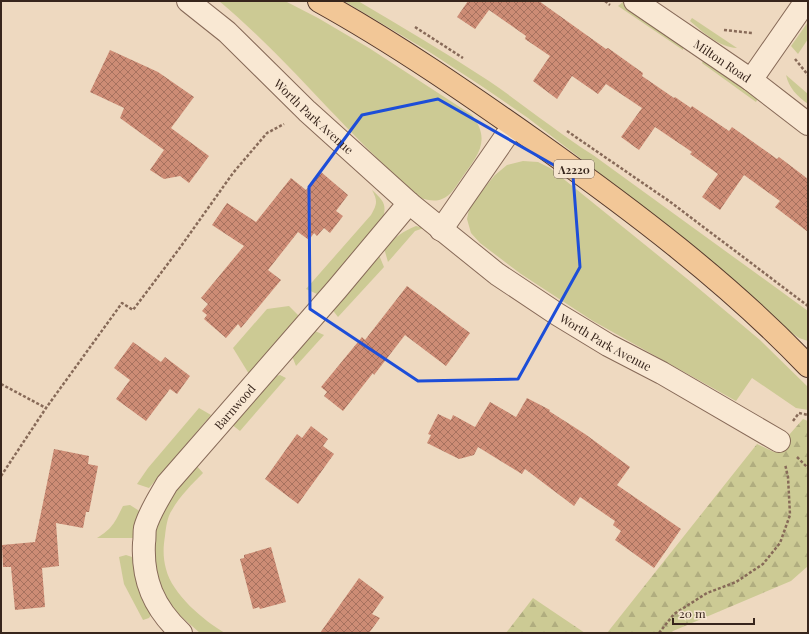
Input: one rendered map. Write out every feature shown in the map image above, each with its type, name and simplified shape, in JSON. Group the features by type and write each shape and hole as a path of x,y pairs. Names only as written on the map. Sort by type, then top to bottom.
{"main road":[{"name":"A2220","path":"319,1 401,50 457,86 579,173 672,244 756,315 808,366"}],"street":[{"name":"Worth Park Avenue","path":"188,1 228,32 307,111 409,203 497,274 557,314 608,345 662,373 779,441"},
{"name":"Milton Road","path":"635,1 751,80 808,124"},
{"path":"751,80 806,1"},
{"path":"441,230 513,126"},
{"name":"Barnwood","path":"181,633 164,614 153,598 147,583 144,564 146,528 154,507 167,484 337,289 409,203"}],"path":[{"path":"719,29 764,34 797,61 808,75"},
{"path":"1,476 46,408 122,303 133,310 233,173 267,133 307,111"},
{"path":"1,384 46,408"},
{"path":"659,633 674,614 707,593 736,582 762,564 780,543 790,515 788,477 779,441"}],"highlighted area":[{"path":"438,99 573,176 580,267 518,379 418,381 310,309 309,187 362,115"}],"green space":[{"path":"219,1 285,1 318,18 369,48 472,115 478,124 482,141 477,155 453,190 448,196 439,200 421,198 369,150 271,49"},
{"path":"344,1 358,1 489,81 808,311 808,341 799,338 786,329 693,245 528,118 428,51"},
{"path":"623,2 683,44 683,50 618,6"},
{"path":"692,18 737,48 724,45 712,39 690,21"},
{"path":"808,22 808,39 798,54 791,46"},
{"path":"705,58 759,96 756,102 702,63"},
{"path":"786,75 808,94 808,104 794,91 789,84"},
{"path":"523,161 538,162 550,168 760,340 808,387 808,410 796,408 752,378 736,401 593,321 521,274 480,243 471,233 467,219 470,205 495,175 507,165"},
{"path":"372,190 384,204 382,222 317,294 306,289 371,215 375,208 376,202"},
{"path":"416,226 424,228 415,231 388,262 384,248 399,235"},
{"path":"379,255 384,267 338,317 331,308"},
{"path":"289,306 300,317 249,374 233,348 267,309"},
{"path":"315,331 324,335 296,366 292,356"},
{"path":"280,375 286,378 240,431 231,424 273,377"},
{"path":"199,408 211,415 149,488 137,484 148,468"},
{"path":"803,419 808,421 808,566 791,581 671,633 607,633 757,444 774,452"},
{"path":"195,464 203,473 182,495 170,513 166,526 164,561 169,578 182,597 199,614 225,633 200,633 176,612 160,590 152,562 153,538 162,509"},
{"path":"130,505 141,512 135,538 97,538 107,531 113,524 123,506"},
{"path":"126,555 132,557 135,563 152,613 149,618 143,620 124,584 119,557"},
{"path":"533,598 585,633 506,633"}],"building":[{"path":"468,1 539,1 606,49 608,48 643,73 642,76 674,98 675,97 691,108 692,106 729,131 732,127 777,159 779,157 808,179 808,232 775,207 780,201 744,175 720,210 702,197 718,174 690,154 692,152 655,127 639,150 621,137 642,108 606,84 598,94 572,76 557,99 533,81 550,56 525,39 526,36 489,10 475,29 457,17"},
{"path":"110,50 158,72 194,97 171,128 209,156 189,183 180,176 164,179 150,170 164,150 120,118 124,108 90,92"},
{"path":"321,172 348,195 336,211 343,216 330,233 324,228 317,236 314,233 309,240 298,232 268,270 281,280 241,328 238,324 226,338 204,319 207,315 202,311 208,304 201,298 244,246 212,225 227,203 256,222 291,178 306,190"},
{"path":"407,286 470,333 446,366 405,335 374,375 373,373 343,411 324,396 327,392 321,387 362,337 365,340"},
{"path":"133,342 161,362 165,357 190,376 177,394 170,389 146,421 116,399 130,380 114,368"},
{"path":"527,398 550,410 549,411 585,434 630,467 617,485 681,529 654,568 615,540 621,531 613,525 615,521 580,497 574,506 525,469 522,474 478,447 474,455 459,459 427,443 431,435 428,434 438,414 451,420 453,415 475,427 490,402 516,417"},
{"path":"311,426 328,439 323,446 334,454 298,504 265,479 297,434 302,438"},
{"path":"54,449 89,456 88,464 98,466 89,512 86,512 83,528 56,523 59,566 42,568 45,607 15,610 11,567 3,567 2,545 35,542"},
{"path":"271,547 286,602 260,609 259,607 253,609 240,559 244,558 244,555"},
{"path":"359,578 384,597 372,614 380,618 369,633 320,633"}]}
